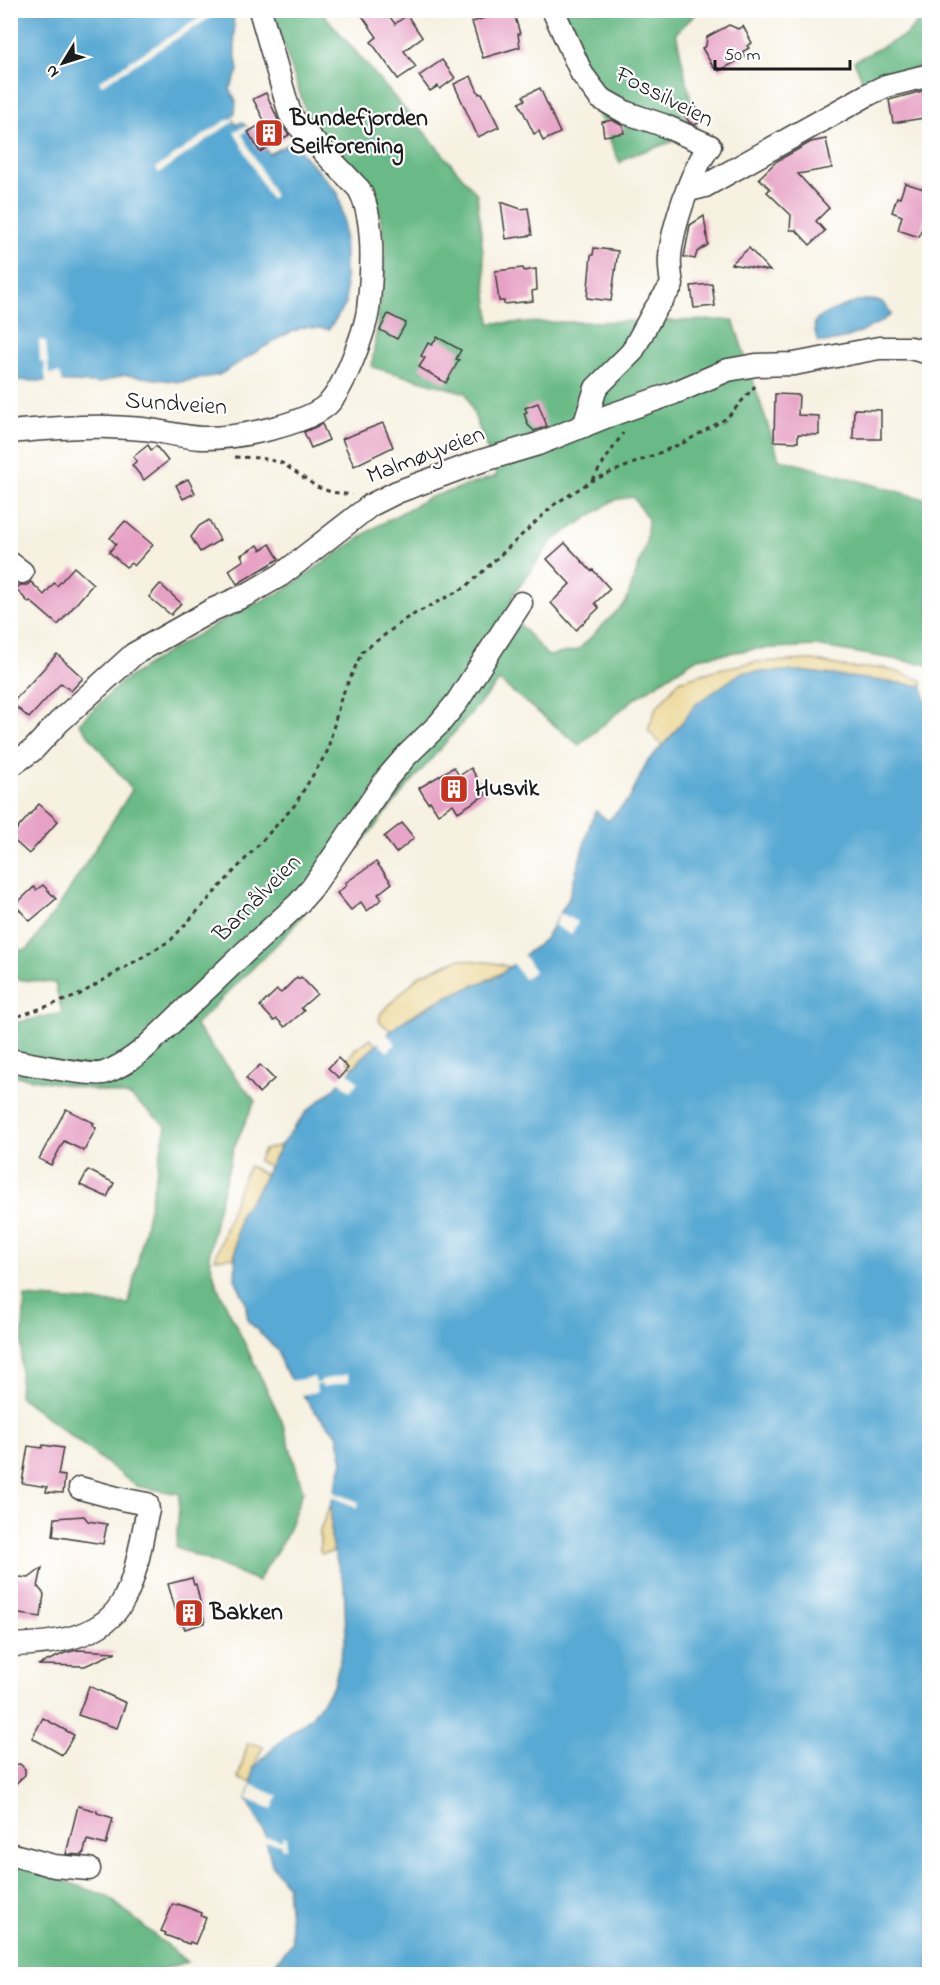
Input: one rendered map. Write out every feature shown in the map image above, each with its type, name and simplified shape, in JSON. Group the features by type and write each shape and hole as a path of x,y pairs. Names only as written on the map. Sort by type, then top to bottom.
{"street":[{"name":"Sundveien","path":"10,432 108,427 150,430 202,438 241,435 307,416 326,406 335,396 367,320 371,245 366,200 360,189 290,114 260,10"},
{"name":"Fossilveien","path":"554,10 582,74 600,98 627,113 663,125 710,146 704,153 688,190 671,243 669,260 672,285 654,311 632,352 596,388 584,426"},
{"path":"688,190 705,186 869,94 886,86 930,75"},
{"name":"Malmøyveien","path":"10,765 33,750 59,722 134,654 212,610 248,594 281,575 371,505 397,492 478,462 538,444 674,393 728,370 768,364 794,364 879,348 903,347 930,353"},
{"name":"Barnålveien","path":"10,1060 102,1074 136,1056 144,1049 298,904 312,888 387,778 457,702 521,603"},
{"path":"10,1645 60,1640 88,1632 108,1620 125,1597 140,1548 148,1510 147,1504 121,1500 80,1488"},
{"path":"10,1854 54,1866 89,1869"}],"path":[{"path":"10,1019 77,996 171,939 294,806 327,752 341,698 362,652 407,618 466,587 555,504 591,481 683,443 728,418 750,394 768,364"},
{"path":"591,481 623,433"},
{"path":"228,457 261,458 282,463 317,487 352,495"}],"green space":[{"path":"274,11 321,11 477,194 490,323 733,320 779,459 929,500 929,665 816,646 755,649 697,658 634,699 579,745 499,681 407,787 287,934 195,1025 255,1101 234,1147 216,1216 209,1257 217,1286 282,1421 303,1491 286,1536 258,1581 176,1547 180,1494 136,1486 19,1396 25,1297 129,1304 166,1126 130,1096 11,1075 10,1024 62,1013 55,983 13,979 11,952 28,949 61,903 132,790 79,723 123,681 174,648 227,618 284,590 374,528 428,498 497,476 466,393 372,367 386,249 379,210 361,176 312,130","holes":["633,497 648,519 646,544 626,602 578,650 548,656 511,615 513,595 552,541 614,500"]},
{"path":"553,11 699,11 676,33 698,133 627,157 620,163"},
{"path":"928,11 929,62 868,92 854,61 906,35"},
{"path":"11,1862 107,1896 187,1962 148,1974 11,1974"}],"sand":[{"path":"813,660 850,668 884,668 922,680 922,686 800,671 674,733 662,746 648,730 656,708 679,681 719,669 756,662"},
{"path":"459,959 510,967 489,979 427,1006 391,1031 379,1021 381,1013 420,975"},
{"path":"370,1039 376,1045 353,1068 347,1060 356,1048"},
{"path":"281,1145 270,1167 258,1161 264,1150"},
{"path":"249,1166 266,1175 240,1214 234,1259 231,1257 215,1259 239,1187"},
{"path":"331,1504 331,1542 334,1552 322,1554 320,1552 320,1530"},
{"path":"248,1743 263,1746 253,1769 253,1783 238,1779"}],"water":[{"path":"11,11 233,11 238,71 230,89 236,101 235,113 231,116 236,125 242,122 269,154 292,142 338,193 344,220 346,304 329,329 304,327 282,336 219,375 180,382 125,375 99,383 11,380"},
{"path":"865,300 881,302 891,315 846,338 819,342 814,327 818,319 838,308"},
{"path":"800,671 922,686 930,715 929,1974 262,1974 269,1971 292,1943 287,1886 272,1865 264,1831 247,1799 252,1785 253,1769 274,1747 312,1716 334,1685 346,1634 344,1584 331,1542 331,1504 343,1461 337,1434 315,1412 282,1366 278,1351 248,1321 245,1300 235,1279 236,1237 240,1214 257,1191 281,1145 307,1111 334,1089 363,1057 400,1023 448,996 498,976 545,939 568,900 590,824 596,811 608,821 630,798 647,762 674,733 695,705 742,672"}],"pier":[{"path":"212,10 221,11 102,85 99,81"},
{"path":"232,118 234,121 159,173 156,168"},
{"path":"247,126 249,129 242,134 275,196 270,199 234,131"},
{"path":"39,340 46,341 49,374 60,373 62,384 46,383 44,362 40,362"},
{"path":"560,913 578,922 571,935 554,925"},
{"path":"522,953 535,971 524,979 511,961"},
{"path":"385,1032 396,1044 387,1052 376,1040"},
{"path":"347,1071 358,1082 350,1091 338,1080"},
{"path":"348,1374 349,1382 322,1387 322,1384 316,1385 317,1392 300,1395 290,1381 314,1377 316,1383"},
{"path":"333,1492 359,1502 357,1508 331,1496"},
{"path":"252,1785 278,1796 272,1809 247,1799"},
{"path":"283,1836 287,1837 286,1849 281,1848 281,1844 264,1842 263,1837 282,1840"}],"building":[{"path":"358,10 385,10 395,24 407,15 422,37 404,51 416,67 398,79 371,42 377,37"},
{"path":"489,10 513,10 520,34 518,34 520,47 483,58 472,22 491,16"},
{"path":"729,25 738,29 743,26 752,43 742,52 745,57 719,71 717,67 714,68 702,48 706,46 707,37"},
{"path":"442,60 455,78 440,89 438,86 430,91 419,76"},
{"path":"471,76 499,127 478,137 454,84"},
{"path":"540,88 560,133 543,141 539,131 534,134 519,103 525,100 523,96"},
{"path":"930,89 930,117 893,123 889,100"},
{"name":"Bundefjorden Seilforening","path":"266,93 279,122 289,135 260,152 248,132 265,122 253,99"},
{"path":"694,104 703,120 695,125 689,122 682,111"},
{"path":"612,120 623,126 624,133 604,136 602,122"},
{"path":"826,139 832,168 798,174 829,208 816,221 825,231 810,245 796,230 790,230 791,215 767,192 770,189 759,178 777,161 811,142"},
{"path":"905,183 930,191 930,205 919,237 898,230 902,216 892,212"},
{"path":"501,202 521,209 528,208 532,235 506,239"},
{"path":"704,216 708,245 697,252 695,259 684,257 690,225"},
{"path":"594,248 618,251 611,301 587,298 591,255 593,255"},
{"path":"749,248 770,271 731,264"},
{"path":"523,268 524,271 536,269 537,290 532,291 533,301 504,304 504,301 499,301 495,271"},
{"path":"712,284 715,306 694,308 691,286"},
{"path":"388,314 406,323 397,339 380,330"},
{"path":"437,337 461,350 456,359 459,360 446,383 419,367 425,358 421,356 428,343 432,345"},
{"path":"775,394 799,395 798,415 819,416 819,435 798,434 798,442 774,441"},
{"path":"538,403 547,426 534,431 528,425 524,413 527,412 525,408"},
{"path":"854,409 881,410 881,439 853,439"},
{"path":"383,423 393,447 354,466 342,439"},
{"path":"322,424 329,440 311,448 304,432"},
{"path":"148,445 151,450 156,446 168,461 144,480 132,465 137,461 133,457"},
{"path":"188,479 195,493 183,499 176,485"},
{"path":"209,520 220,540 200,552 191,537 199,526"},
{"path":"125,521 153,545 134,566 131,563 126,567 109,552 116,544 110,538"},
{"path":"565,543 610,589 595,603 599,608 576,630 551,603 570,584 547,559"},
{"path":"270,544 279,559 237,584 229,570 244,560 241,555 258,545 261,550"},
{"path":"74,567 93,584 58,625 30,601 29,603 16,589 20,585 27,585 31,582 44,595 54,583 57,586"},
{"path":"160,584 181,603 171,615 149,597"},
{"path":"57,654 83,678 71,691 61,683 29,718 12,703"},
{"name":"Husvik","path":"454,767 459,776 471,768 487,794 458,812 453,804 438,814 419,788"},
{"path":"39,804 58,821 29,854 10,837"},
{"path":"402,823 414,838 396,853 384,837"},
{"path":"376,862 392,883 378,894 382,899 367,911 361,902 351,910 337,893 347,885 345,883"},
{"path":"43,885 56,899 30,921 15,905 34,887 36,890"},
{"path":"297,977 299,979 301,977 317,994 301,1008 304,1011 285,1027 277,1019 274,1021 260,1006 277,990 281,993"},
{"path":"338,1058 348,1068 339,1078 328,1068"},
{"path":"260,1065 274,1079 259,1093 246,1078"},
{"path":"66,1109 94,1123 92,1126 96,1128 84,1151 64,1141 51,1165 39,1159"},
{"path":"88,1170 114,1183 107,1197 80,1185"},
{"path":"43,1445 63,1448 58,1475 65,1476 63,1493 46,1492 47,1487 22,1483 28,1446 42,1448"},
{"path":"84,1516 88,1521 107,1524 103,1544 53,1536 55,1518"},
{"path":"42,1568 38,1587 44,1594 41,1617 12,1613 10,1576 29,1578"},
{"name":"Bakken","path":"192,1578 194,1585 196,1584 205,1623 185,1629 183,1624 180,1625 168,1584"},
{"path":"77,1650 116,1652 85,1666 38,1665 65,1653"},
{"path":"89,1686 126,1703 117,1728 78,1715"},
{"path":"43,1718 74,1735 62,1755 32,1738"},
{"path":"20,1764 25,1769 25,1775 10,1789 10,1765"},
{"path":"78,1806 113,1818 106,1845 87,1840 83,1855 66,1854"},
{"path":"173,1904 202,1913 201,1916 206,1918 195,1944 165,1935 166,1933 161,1931"}],"place":[{"name":"Bundefjorden Seilforening","path":"269,133"},
{"name":"Husvik","path":"454,789"},
{"name":"Bakken","path":"189,1613"}]}
